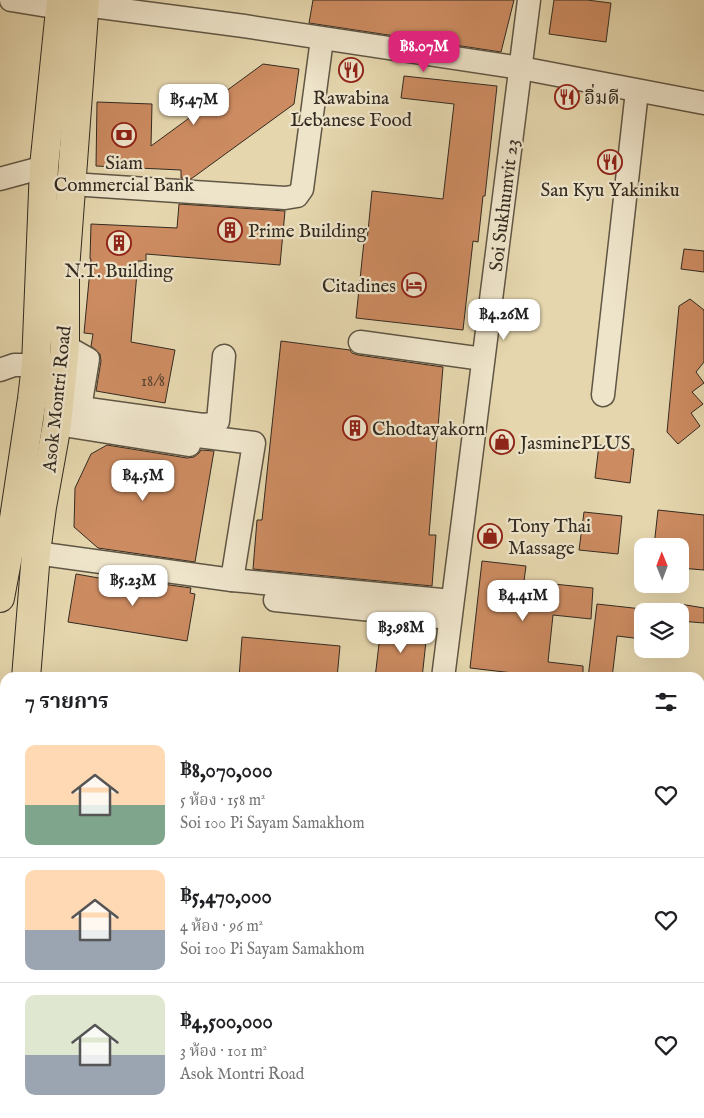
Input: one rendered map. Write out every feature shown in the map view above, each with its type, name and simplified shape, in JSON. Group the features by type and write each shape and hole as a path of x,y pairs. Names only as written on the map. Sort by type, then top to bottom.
{"main road":[{"name":"Asok Montri Road","path":"1,589 5,543 31,408 36,365 44,167 73,3"},
{"name":"Asok Montri Road","path":"26,672 36,553 42,507 65,412 65,270 71,184 73,3"}],"street":[{"path":"11,0 148,7 322,39 521,68 704,103"},
{"name":"Soi Sukhumvit 23","path":"444,672 529,0"},
{"path":"71,184 285,198 297,196 302,189 322,39"},
{"path":"603,395 637,91"},
{"path":"0,179 44,167"},
{"path":"360,342 483,359"},
{"path":"65,412 203,425 212,424 218,421 224,356"},
{"path":"0,370 14,365 36,365"},
{"path":"65,412 189,444 190,435 254,443 232,580"},
{"path":"36,553 451,610"},
{"path":"252,597 451,610"}],"building":[{"path":"313,0 514,0 501,52 309,23"},
{"path":"554,0 587,0 611,3 606,42 549,34"},
{"path":"263,64 299,69 294,104 191,179 181,178 181,170 96,166 97,102 152,104 151,146"},
{"path":"404,76 497,86 485,196 483,196 478,242 473,241 463,330 356,318 364,241 367,241 372,191 443,199 454,104 401,98"},
{"path":"179,204 285,211 280,265 146,254 146,261 138,261 131,342 175,350 165,403 96,391 101,361 100,354 91,346 93,334 84,333 91,259 91,224 177,228"},
{"path":"684,249 704,251 704,272 681,269"},
{"path":"690,299 704,310 704,362 696,372 704,383 692,392 703,404 691,413 700,426 678,444 667,432 679,306"},
{"name":"Chodtayakorn","path":"281,341 350,350 358,355 443,367 429,535 436,535 432,586 253,569 257,520 262,520"},
{"path":"107,445 187,458 194,457 201,450 214,451 195,562 98,548 74,527 75,488 91,454"},
{"path":"599,445 634,449 630,483 595,478"},
{"path":"658,510 704,515 704,570 689,569 689,538 655,538"},
{"path":"584,512 622,516 618,554 579,550"},
{"path":"482,561 526,566 524,581 593,588 591,619 553,615 548,662 583,666 583,672 504,672 470,668"},
{"path":"76,574 139,585 134,580 191,588 190,593 195,594 187,641 68,622"},
{"path":"597,604 634,608 634,638 617,636 613,672 589,672"},
{"path":"689,606 704,608 704,623 689,622"},
{"path":"381,627 427,632 423,672 376,672"},
{"path":"242,637 340,646 338,672 239,672"}],"place":[{"name":"Rawabina Lebanese Food","path":"351,70"},
{"name":"อิ่มดี","path":"567,97"},
{"name":"Siam Commercial Bank","path":"124,135"},
{"name":"San Kyu Yakiniku","path":"610,162"},
{"name":"Prime Building","path":"230,230"},
{"name":"N.T. Building","path":"119,243"},
{"name":"Citadines","path":"414,285"},
{"name":"Chodtayakorn","path":"355,428"},
{"name":"JasminePLUS","path":"502,442"},
{"name":"Tony Thai Massage","path":"490,536"}]}
